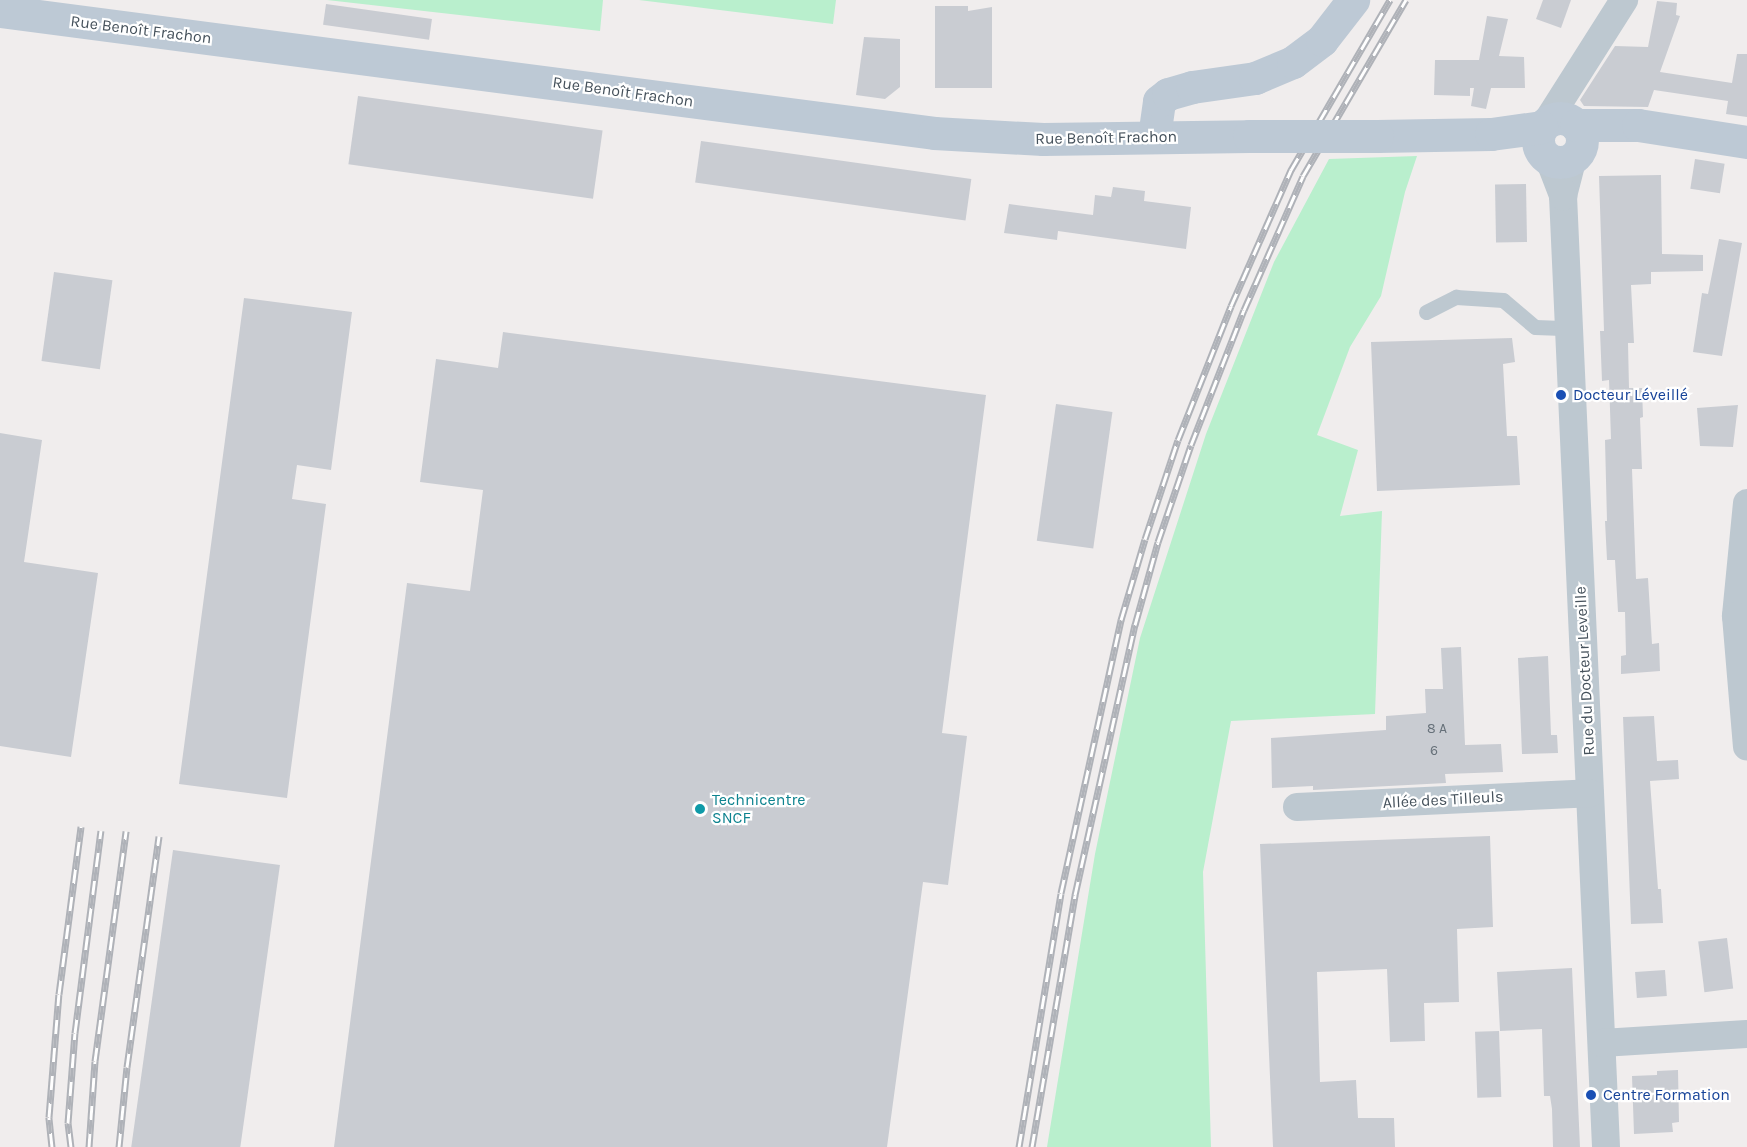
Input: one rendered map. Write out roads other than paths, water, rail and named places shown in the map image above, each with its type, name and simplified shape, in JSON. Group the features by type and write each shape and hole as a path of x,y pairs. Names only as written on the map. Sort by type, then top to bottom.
{"main road":[{"path":"1154,137 1159,101 1168,94 1192,87 1255,78 1293,62 1322,40 1353,0"},
{"name":"Rue Benoît Frachon","path":"0,11 934,133 1042,139 1491,134 1559,138"},
{"path":"1559,138 1674,133 1747,142"}],"street":[{"name":"Rue du Docteur Leveille","path":"1606,1147 1559,138 1568,86 1624,0"},
{"path":"1747,503 1736,616 1747,747"},
{"name":"Allée des Tilleuls","path":"1297,807 1590,793"},
{"path":"1602,1043 1747,1034"}],"lane":[{"path":"1425,312 1456,297 1503,300 1535,327 1569,328"}],"railway":[{"path":"1019,1147 1061,893 1121,620 1145,539 1178,440 1231,306 1291,170 1390,0"},
{"path":"1032,1147 1075,895 1135,625 1158,542 1191,445 1244,310 1303,176 1406,0"},
{"path":"52,1147 49,1117 59,994 81,826"},
{"path":"71,1147 68,1123 75,1033 101,831"},
{"path":"89,1147 95,1061 126,831"},
{"path":"119,1147 127,1067 159,836"}],"place":[{"name":"Docteur Léveillé","path":"1561,395"},
{"name":"Technicentre SNCF","path":"700,809"},
{"name":"Centre Formation","path":"1591,1095"}]}
